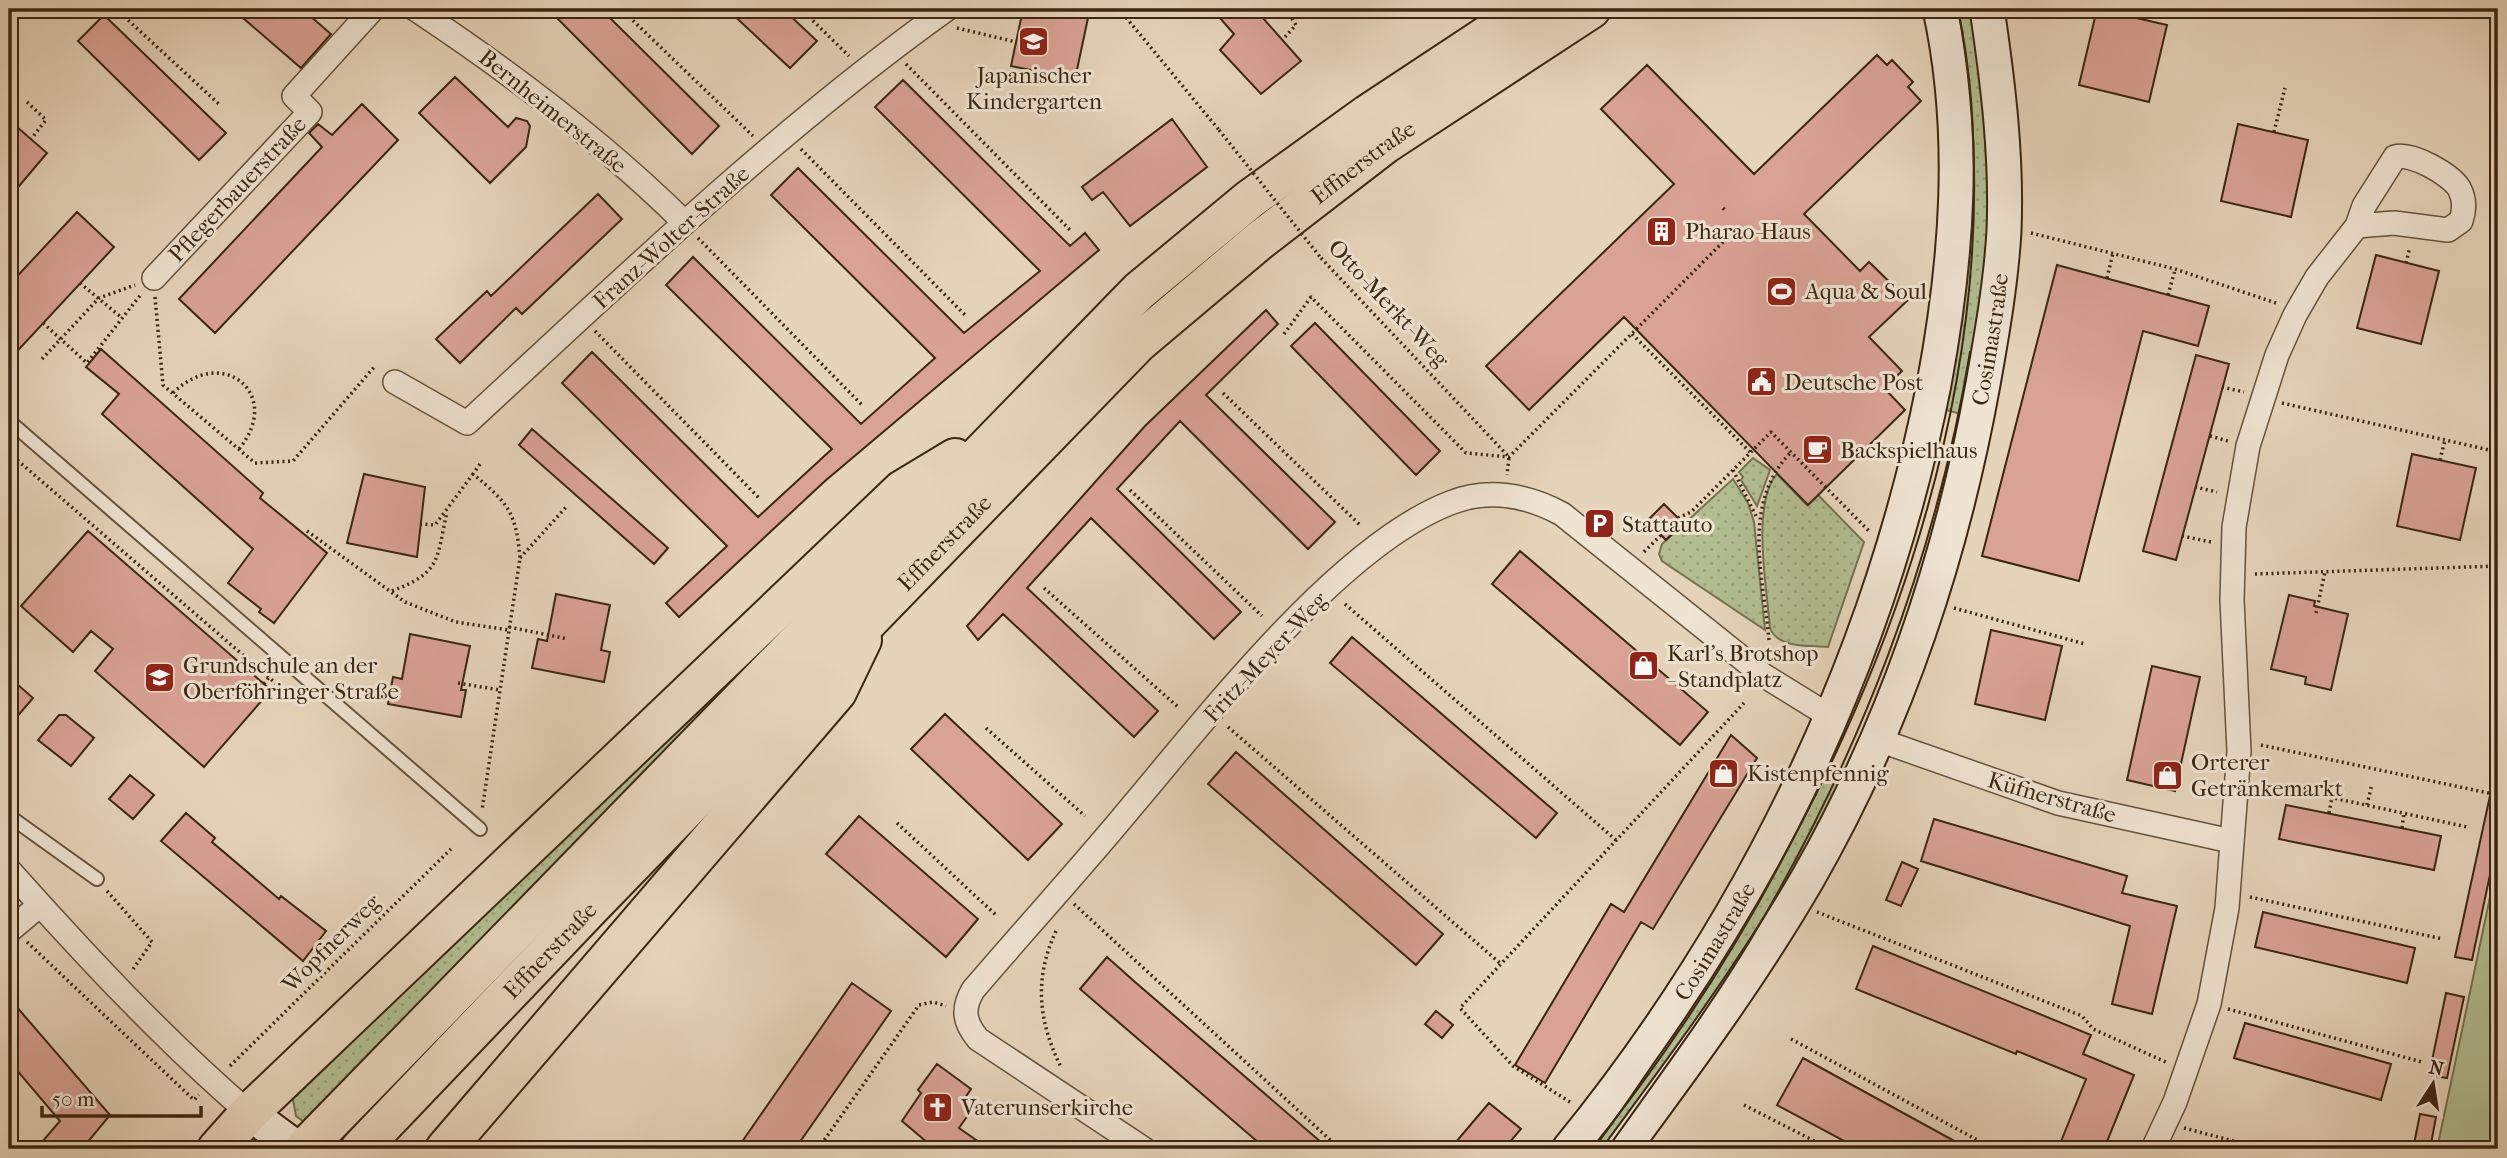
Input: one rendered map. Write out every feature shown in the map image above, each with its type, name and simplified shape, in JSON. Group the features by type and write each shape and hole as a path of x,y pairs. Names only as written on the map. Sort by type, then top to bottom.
{"highway":[{"name":"Effnerstraße","path":"282,1136 1139,290 1250,199 1368,114 1527,9"},
{"name":"Effnerstraße","path":"360,1149 1138,343 1385,144 1591,9"},
{"path":"217,1149 282,1136 902,490 1001,429"},
{"path":"445,1149 837,692 874,614"}],"main road":[{"name":"Cosimastraße","path":"1569,1149 1633,1063 1725,925 1789,809 1831,717 1880,590 1927,416 1946,322 1955,232 1956,164 1953,96 1940,9"},
{"name":"Cosimastraße","path":"1623,1149 1721,1016 1765,949 1833,831 1895,695 1950,536 1971,448 1993,329 2004,232 2000,94 1987,9"},
{"path":"1831,717 1876,739"}],"street":[{"name":"Pflegerbauerstraße","path":"154,278 310,112 293,96 373,9"},
{"name":"Bernheimerstraße","path":"415,9 504,69 555,108 684,222"},
{"name":"Franz-Wolter-Straße","path":"395,382 467,423 684,222 863,73 938,15"},
{"path":"2153,1149 2166,1122 2209,1004 2227,908 2239,751 2232,575 2234,527 2240,480 2277,355 2316,277 2357,226 2364,206 2395,157 2404,154 2414,157 2454,182 2464,201 2461,221 2448,230 2394,223 2357,226"},
{"name":"Fritz-Meyer-Weg","path":"965,1012 972,990 1211,713 1294,623 1348,570 1381,544 1451,502 1505,495 1528,498 1562,514 1763,675 1831,717"},
{"name":"Küfnerstraße","path":"1876,739 2058,803 2231,841"},
{"path":"9,870 213,1082 282,1136"},
{"path":"13,940 40,905"},
{"path":"965,1012 968,1027 978,1039 1144,1149"}],"lane":[{"path":"9,421 480,829"},
{"path":"9,816 97,880"}],"path":[{"path":"116,9 220,105"},
{"path":"621,9 779,142 965,315"},
{"path":"800,9 863,73"},
{"name":"Otto-Merkt-Weg","path":"1119,9 1321,258 1509,457"},
{"path":"1285,37 1296,25 1286,9"},
{"path":"2129,16 2131,9"},
{"path":"938,15 1016,42"},
{"path":"892,50 1070,230"},
{"path":"2274,132 2285,88"},
{"path":"27,102 46,120 31,139"},
{"path":"684,222 863,406"},
{"path":"2023,232 2175,269 2278,303 2295,316"},
{"path":"1505,495 1509,457 1730,236"},
{"path":"2406,263 2410,245"},
{"path":"2107,278 2113,253"},
{"path":"2168,295 2175,269"},
{"path":"42,359 99,298 154,278"},
{"path":"43,323 87,363 154,278"},
{"path":"154,278 163,385 255,463 293,461 375,366"},
{"path":"80,283 122,318"},
{"path":"1284,334 1311,297 1466,453 1509,457"},
{"path":"582,317 760,499"},
{"path":"1632,334 1750,452"},
{"path":"173,393 183,383 210,372 224,372 237,377 249,389 256,415 253,427 239,449"},
{"path":"1893,379 1905,391 1913,393"},
{"path":"2222,387 2241,391"},
{"path":"1223,393 1361,526"},
{"path":"2264,398 2498,452"},
{"path":"1678,518 1691,512 1771,432 1875,538"},
{"path":"2210,436 2227,441"},
{"path":"2440,460 2445,440"},
{"path":"1758,520 1774,470 1791,452"},
{"path":"9,453 280,687"},
{"path":"420,524 435,525 480,464"},
{"path":"1733,470 1758,520 1769,640"},
{"path":"473,474 505,500 517,531 520,558 480,829"},
{"path":"2195,487 2217,492"},
{"path":"1130,490 1262,616"},
{"path":"520,558 568,505"},
{"path":"391,592 421,580 430,571 447,512"},
{"path":"307,531 405,602 457,622 568,639"},
{"path":"1644,552 1661,535"},
{"path":"2182,536 2211,542"},
{"path":"2232,575 2498,566"},
{"path":"2316,613 2325,572"},
{"path":"1044,588 1178,707"},
{"path":"176,607 180,602"},
{"path":"1345,604 1617,841"},
{"path":"1949,607 2085,644"},
{"path":"264,684 269,677"},
{"path":"458,683 500,690"},
{"path":"1570,1102 1513,1066 1460,1008 1744,703"},
{"path":"1226,725 1501,964"},
{"path":"986,728 1085,816"},
{"path":"2239,751 2261,745 2498,794"},
{"path":"2259,782 2467,827"},
{"path":"2367,805 2372,784"},
{"path":"2329,813 2332,797"},
{"path":"2402,828 2404,813"},
{"path":"897,823 997,916"},
{"name":"Wopfnerweg","path":"234,1061 451,849"},
{"path":"97,880 152,942 120,988"},
{"path":"2250,897 2443,939"},
{"path":"1074,904 1340,1149"},
{"path":"1815,911 2070,1010 2082,1016 2093,1029 2186,1070"},
{"path":"1060,923 1046,953 1040,994 1046,1034 1065,1077"},
{"path":"13,940 27,942 194,1100 213,1082"},
{"path":"818,1149 919,1004 933,1002 965,1012"},
{"path":"2209,1004 2422,1062"},
{"path":"1791,1039 1994,1149"},
{"path":"1744,1105 1830,1149"},
{"path":"2166,1122 2264,1149"}],"green space":[{"path":"1950,9 1979,9 1994,217 1968,416 1939,408"},
{"path":"1753,458 1770,470 1757,506 1739,472"},
{"path":"1777,474 1807,505 1818,495 1864,542 1828,647 1787,643 1774,635 1770,628 1763,525 1769,487"},
{"path":"1733,479 1748,503 1754,522 1765,630 1662,561 1659,554 1662,544"},
{"path":"906,507 308,1125 296,1116 292,1094"},
{"path":"1821,765 1850,777 1826,826 1614,1149 1586,1149"},
{"path":"2498,859 2498,1149 2437,1149"}],"building":[{"path":"250,9 302,9 331,34 301,68 243,18"},
{"path":"548,9 601,9 719,126 692,154"},
{"path":"727,9 783,9 817,41 790,68"},
{"path":"1023,9 1045,9 1088,18 1075,79 1011,66"},
{"path":"1212,9 1255,9 1301,61 1261,94 1220,50 1234,34"},
{"path":"2097,9 2167,25 2149,102 2079,85"},
{"path":"104,15 226,133 199,160 78,41"},
{"path":"1877,55 1887,65 1892,60 1913,82 1908,87 1921,101 1804,214 1860,271 1869,262 1908,300 1869,337 1902,371 1884,388 1905,410 1808,505 1624,317 1529,410 1486,366 1674,184 1601,109 1647,65 1754,174"},
{"path":"455,77 508,127 516,118 527,121 530,126 526,147 490,183 419,113"},
{"path":"903,80 1070,246 1085,233 1099,250 825,481 679,617 666,603 727,546 562,383 592,352 758,517 832,449 666,285 693,257 861,424 935,358 771,195 798,168 964,333 1040,271 875,107"},
{"path":"362,104 398,140 215,333 179,299 322,147 309,133 318,124 332,135"},
{"path":"1172,119 1207,167 1130,226 1103,192 1092,200 1082,187"},
{"path":"9,120 47,153 9,198"},
{"path":"2238,124 2308,140 2291,217 2221,201"},
{"path":"598,194 622,219 522,314 516,308 460,363 436,339 487,291 491,296"},
{"path":"77,212 114,247 9,360 9,285"},
{"path":"2376,255 2439,271 2421,344 2357,328"},
{"path":"2057,265 2209,306 2198,346 2143,331 2079,581 1982,556"},
{"path":"1266,310 1278,324 1206,395 1335,522 1308,549 1180,421 1117,489 1241,612 1214,639 1091,518 1027,588 1158,711 1134,737 1003,614 978,640 967,626 1145,426"},
{"path":"1315,323 1440,451 1416,475 1291,346"},
{"path":"101,349 263,493 260,498 327,553 274,623 228,583 253,549 102,414 119,394 86,367"},
{"path":"2196,355 2229,364 2176,560 2143,551"},
{"path":"532,429 668,548 654,564 519,445"},
{"path":"2412,454 2476,468 2460,540 2397,526"},
{"path":"364,474 425,487 417,557 347,543"},
{"path":"1664,504 1683,523 1666,540 1647,521"},
{"path":"88,531 271,690 204,767 95,671 113,649 91,631 73,652 21,606"},
{"path":"1520,551 1708,712 1680,745 1492,584"},
{"path":"556,594 610,605 601,650 610,652 604,682 532,668 538,639 547,641"},
{"path":"2289,595 2315,601 2314,606 2348,614 2331,690 2305,684 2306,677 2271,669"},
{"path":"1991,630 2062,646 2045,720 1975,704"},
{"path":"410,634 470,646 461,690 466,690 461,717 388,704 393,677 402,679"},
{"path":"1352,637 1557,813 1536,838 1330,663"},
{"path":"2152,666 2200,677 2175,791 2127,780"},
{"path":"9,677 33,698 9,726"},
{"path":"945,714 1062,824 1028,860 911,749"},
{"path":"59,715 66,715 94,738 71,766 38,740"},
{"path":"1731,735 1757,758 1653,929 1641,922 1545,1083 1515,1065 1611,904 1624,912"},
{"path":"1236,752 1443,934 1416,965 1208,784"},
{"path":"130,775 154,795 133,819 109,799"},
{"path":"2491,791 2498,792 2498,837 2472,960 2455,957"},
{"path":"2286,805 2441,836 2434,870 2279,839"},
{"path":"186,813 215,838 212,842 279,899 281,896 326,931 303,961 161,841"},
{"path":"859,816 978,919 946,957 826,854"},
{"path":"1934,819 2127,876 2122,893 2177,906 2152,1014 2112,1004 2130,926 1921,861"},
{"path":"1902,862 1918,869 1901,906 1886,900"},
{"path":"2263,912 2415,948 2407,983 2255,947"},
{"path":"1873,946 2091,1035 2083,1054 2134,1075 2104,1149 2058,1149 2086,1079 2017,1051 2016,1054 1856,989"},
{"path":"1107,957 1329,1149 1266,1149 1080,989"},
{"path":"852,983 891,1011 795,1149 737,1149"},
{"path":"2446,993 2464,997 2447,1078 2429,1075"},
{"path":"9,998 110,1115 82,1149 36,1149 60,1121 9,1061"},
{"path":"1436,1011 1453,1025 1442,1038 1425,1024"},
{"path":"2245,1023 2391,1064 2381,1100 2234,1058"},
{"path":"1803,1058 1969,1149 1859,1149 1777,1105"},
{"name":"Vaterunserkirche","path":"937,1064 971,1089 963,1101 968,1115 959,1128 989,1149 935,1149 902,1121 921,1093 918,1090"},
{"path":"1489,1103 1521,1129 1504,1149 1450,1149"},
{"path":"2420,1114 2436,1117 2430,1149 2413,1149"}],"tram line":[{"path":"1593,1149 1661,1053 1736,939 1804,817 1864,690 1913,557 1948,422 1969,284 1973,146 1958,9"},
{"path":"1607,1149 1699,1019 1751,939 1826,800 1888,656 1914,581 1955,429 1970,352"}],"place":[{"name":"Japanischer Kindergarten","path":"1034,41"},
{"name":"Pharao-Haus","path":"1662,231"},
{"name":"Aqua & Soul","path":"1782,291"},
{"name":"Deutsche Post","path":"1761,382"},
{"name":"Backspielhaus","path":"1817,450"},
{"name":"Stattauto","path":"1599,524"},
{"name":"Karl's Brotshop - Standplatz","path":"1644,666"},
{"name":"Grundschule an der Oberföhringer Straße","path":"160,678"},
{"name":"Kistenpfennig","path":"1724,773"},
{"name":"Orterer Getränkemarkt","path":"2168,775"},
{"name":"Vaterunserkirche","path":"938,1107"}]}
